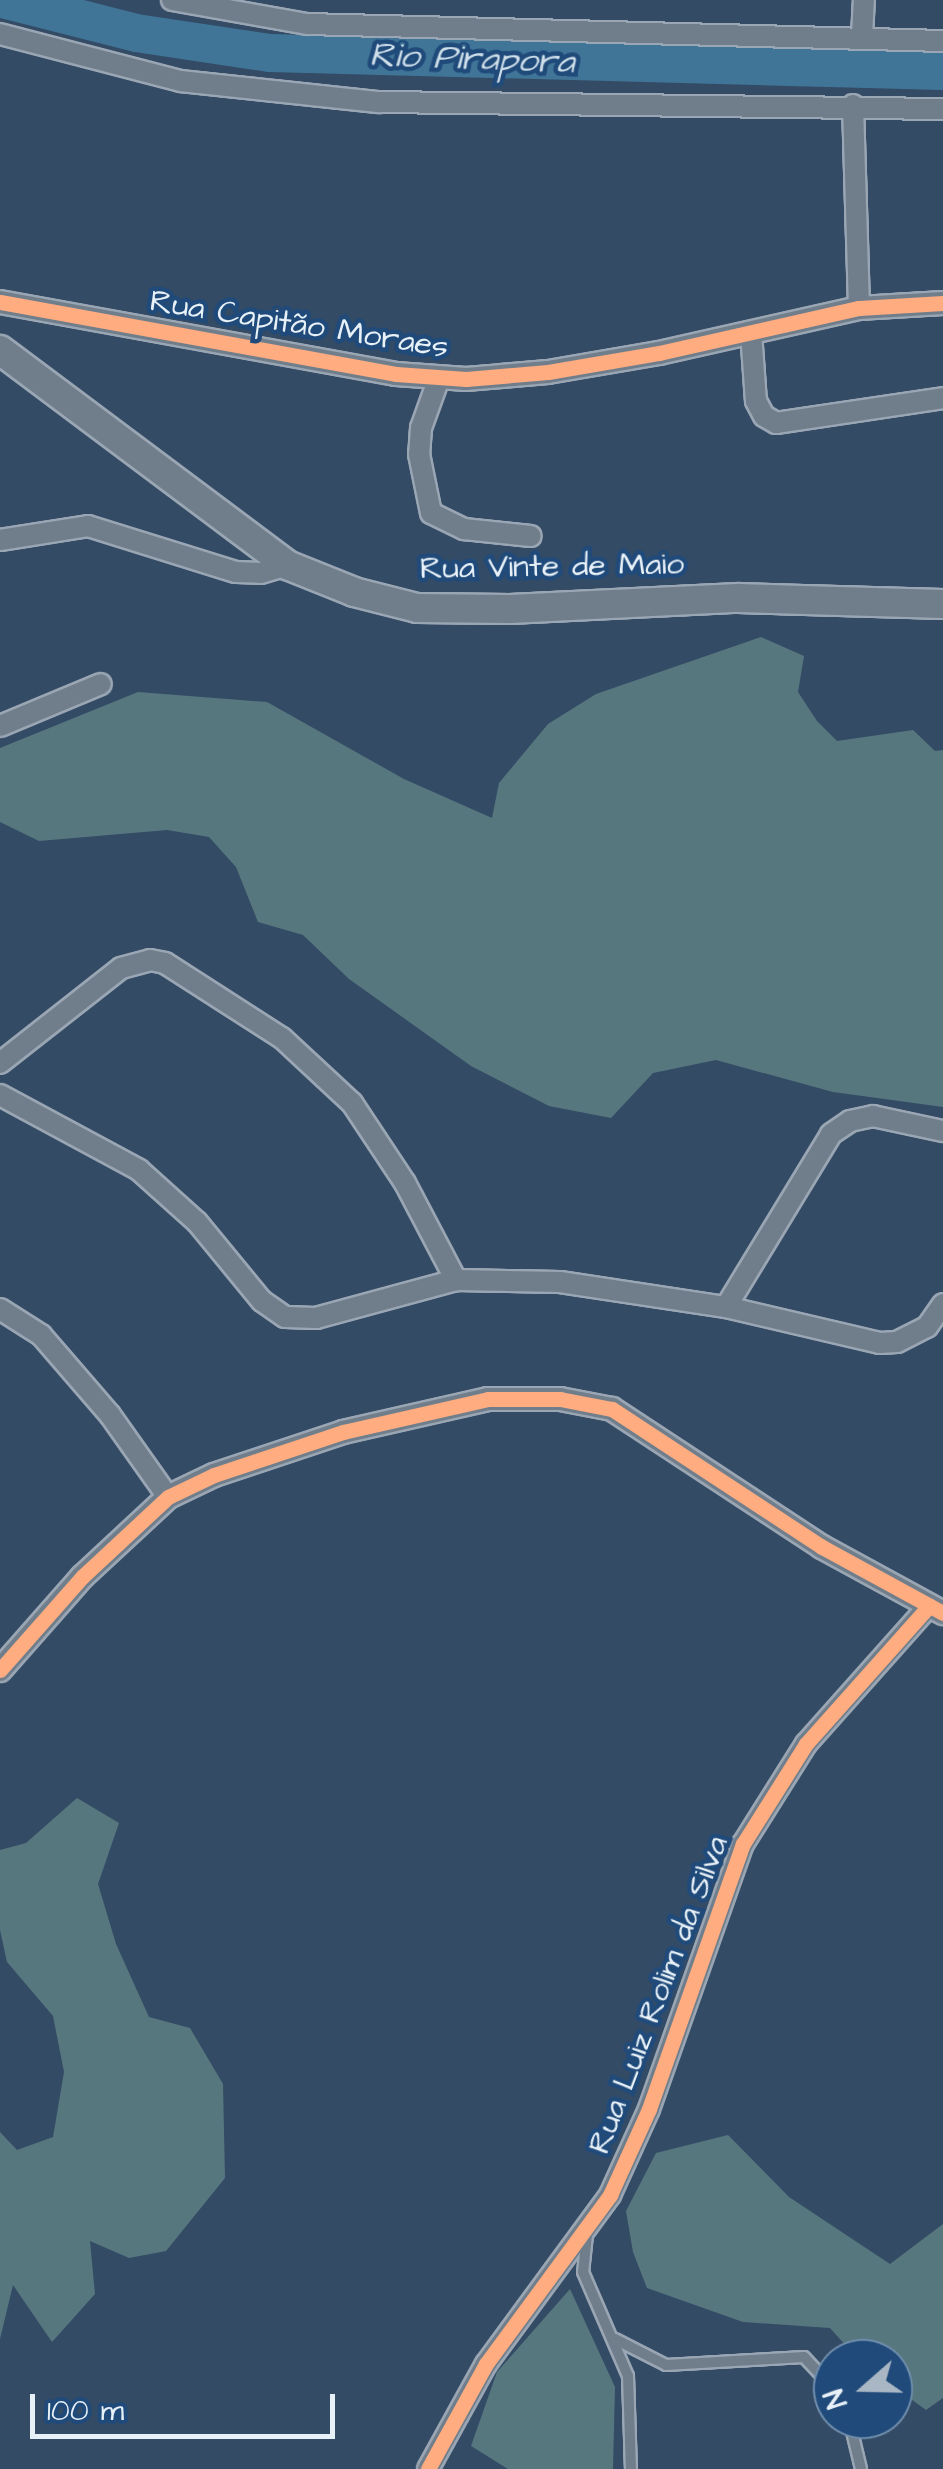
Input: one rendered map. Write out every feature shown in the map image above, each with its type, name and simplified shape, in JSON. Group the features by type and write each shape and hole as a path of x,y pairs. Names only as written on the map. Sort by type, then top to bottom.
{"main road":[{"name":"Rua Vinte de Maio","path":"0,350 287,566 354,592 417,608 510,609 738,598 943,604"}],"street":[{"path":"172,0 307,24 943,41"},
{"path":"862,36 864,0"},
{"path":"0,34 181,81 379,102 943,109"},
{"path":"853,105 859,308"},
{"name":"Rua Capitão Moraes","path":"0,302 396,374 440,378 548,372 859,308 943,303"},
{"path":"751,332 756,401 764,416 776,423 943,398"},
{"path":"440,378 422,428 419,454 431,513 464,528 531,536"},
{"path":"0,540 88,526 236,572 261,573 287,566"},
{"path":"0,726 101,684"},
{"path":"0,1063 122,968 135,962 165,963 282,1038 352,1103 406,1182 456,1280"},
{"path":"0,1095 139,1170 197,1222 262,1301 284,1317 316,1318 456,1280 560,1282 726,1307 897,1342 927,1327 943,1304"},
{"path":"726,1307 831,1134 850,1121 873,1116 943,1131"},
{"path":"0,1309 41,1335 110,1414 168,1497"},
{"path":"0,1670 82,1577 168,1497 214,1475 343,1432 488,1399 560,1399 612,1409 822,1546 936,1609"},
{"name":"Rua Luiz Rolim da Silva","path":"428,2469 486,2364 610,2196 649,2109 743,1844 806,1744 936,1609"}],"lane":[{"path":"588,2230 583,2272 628,2376 631,2469"},
{"path":"614,2339 666,2365 804,2356 813,2366"},
{"path":"854,2439 861,2469"}],"green space":[{"path":"761,637 804,656 798,692 817,721 837,741 913,730 935,751 943,750 943,1107 833,1092 716,1060 653,1073 611,1118 549,1106 471,1066 349,979 303,935 258,922 236,867 209,837 167,830 39,841 0,822 0,748 138,692 267,702 404,779 492,818 499,783 548,724 596,694"},
{"path":"77,1798 119,1823 98,1884 116,1944 149,2017 190,2028 223,2084 225,2178 166,2251 129,2258 90,2241 95,2294 52,2342 13,2285 0,2339 0,2132 17,2150 53,2137 64,2072 53,2016 7,1962 0,1930 0,1850 26,1843"},
{"path":"728,2135 789,2197 890,2264 943,2224 943,2398 926,2410 913,2401 913,2339 840,2339 830,2328 743,2322 647,2288 633,2252 626,2211 656,2153"},
{"path":"570,2289 615,2387 613,2469 508,2469 471,2446 497,2372"}],"waterway":[{"name":"Rio Pirapora","path":"7,0 136,33 270,53 943,71"}],"cycle path":[{"path":"0,302 396,374 466,379 548,372 659,353 859,308 943,303"},
{"path":"0,1670 82,1577 168,1497 214,1475 343,1432 488,1399 560,1399 612,1409 822,1547 943,1613"},
{"path":"428,2469 486,2364 610,2195 649,2109 743,1844 806,1744 929,1606"}]}
